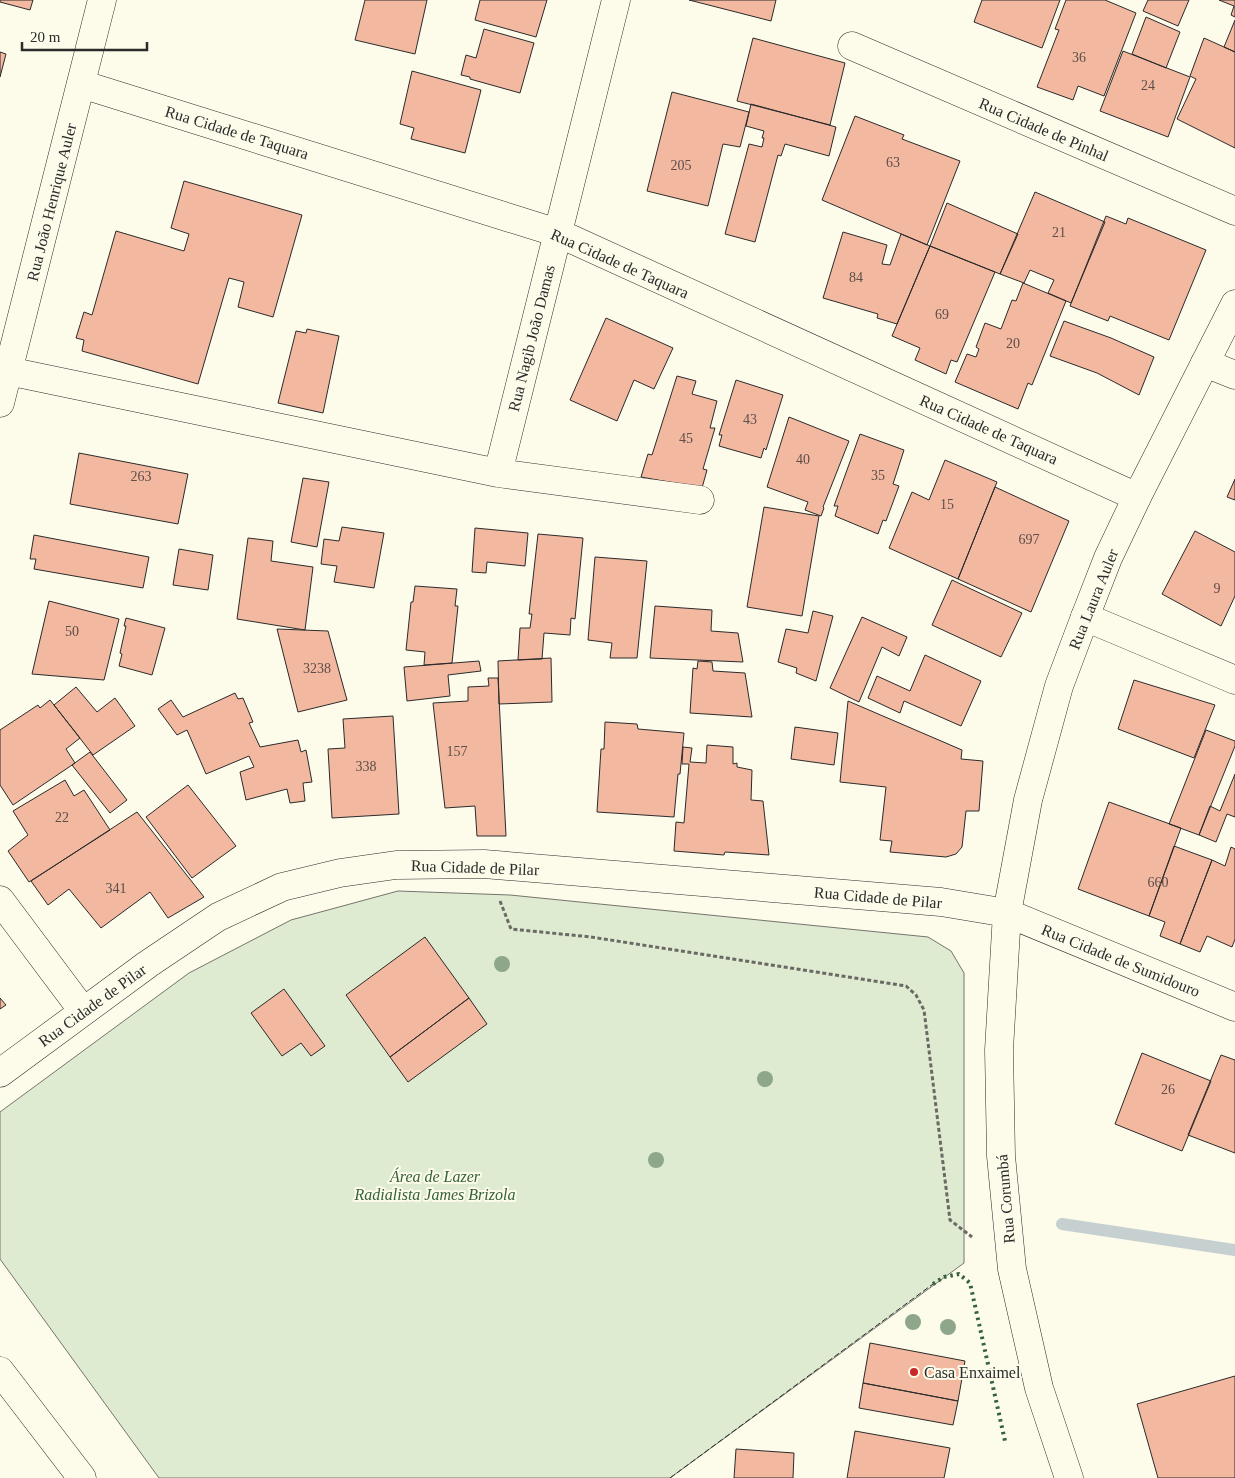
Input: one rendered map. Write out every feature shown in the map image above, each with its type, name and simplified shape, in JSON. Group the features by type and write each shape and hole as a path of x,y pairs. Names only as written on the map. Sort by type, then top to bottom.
{"street":[{"name":"Rua João Henrique Auler","path":"0,403 102,0"},
{"name":"Rua Nagib João Damas","path":"498,473 616,0"},
{"name":"Rua Cidade de Pinhal","path":"852,46 1235,211"},
{"name":"Rua Cidade de Taquara","path":"81,84 558,233 1138,497"},
{"name":"Rua Laura Auler","path":"1006,913 1028,800 1059,686 1108,558 1235,304"},
{"path":"1205,363 1235,375"},
{"path":"8,371 498,473 700,500"},
{"path":"1085,617 1235,680"},
{"name":"Rua Cidade de Pilar","path":"0,1074 148,964 218,917 282,887 340,873 396,865 484,864 941,902 1006,913"},
{"path":"0,900 83,1011"},
{"name":"Rua Cidade de Sumidouro","path":"1006,913 1235,1007"},
{"name":"Rua Corumbá","path":"1006,913 999,1059 1001,1156 1012,1269 1039,1388 1069,1478"},
{"path":"0,1371 82,1478"}],"path":[{"path":"484,864 511,929 591,937 906,986 916,995 924,1010 950,1220 1012,1269"}],"green space":[{"name":"Área de Lazer Radialista James Brizola","path":"398,891 510,895 928,937 951,951 964,973 964,1263 670,1478 159,1478 0,1259 0,1112 189,973 291,920"}],"building":[{"path":"0,0 33,0 30,10 0,2"},
{"path":"365,0 427,0 415,54 355,40"},
{"path":"480,0 547,0 536,37 475,20"},
{"path":"689,0 776,0 771,21"},
{"path":"982,0 1060,0 1042,48 974,22"},
{"path":"1066,0 1105,0 1136,13 1104,96 1078,86 1073,100 1037,87 1059,30 1055,29"},
{"path":"1148,0 1189,0 1178,26 1143,11"},
{"path":"1219,0 1235,0 1235,17 1231,15 1234,6"},
{"path":"1146,17 1180,32 1166,68 1132,54"},
{"path":"1235,20 1235,52 1224,47"},
{"path":"484,29 534,43 520,93 461,75 466,55 476,58"},
{"path":"753,38 845,63 830,125 737,101"},
{"path":"1204,38 1235,52 1235,148 1177,119 1196,79 1190,76"},
{"path":"1123,51 1190,77 1168,137 1100,111"},
{"path":"0,52 6,54 0,77"},
{"path":"412,71 481,90 465,153 411,139 414,128 400,124"},
{"path":"672,92 749,112 740,147 723,144 708,206 647,191"},
{"path":"751,104 836,127 829,156 785,144 781,156 778,155 755,242 725,234 749,144 762,147 764,138 762,138 764,131 746,126"},
{"path":"855,116 904,135 902,139 960,161 927,245 822,200"},
{"path":"184,181 302,215 273,317 238,307 244,282 229,278 198,384 82,351 84,340 76,338 84,312 92,315 116,231 184,251 189,234 171,228"},
{"path":"1035,192 1105,222 1071,303 1048,293 1054,280 1030,270 1024,283 1000,274"},
{"path":"947,203 1018,234 1000,274 930,246"},
{"path":"1106,216 1126,224 1128,218 1206,250 1169,340 1110,316 1108,321 1070,306"},
{"path":"843,232 887,245 882,264 890,265 901,234 930,246 897,324 877,318 878,314 823,298"},
{"path":"930,246 995,272 957,362 951,360 946,374 915,360 920,348 892,336"},
{"path":"1023,283 1066,301 1032,385 1028,383 1018,409 955,382 967,354 976,357 979,349 976,347 985,323 1001,329 1012,300 1016,301"},
{"path":"606,318 673,348 654,389 634,380 617,421 570,400"},
{"path":"1064,321 1111,338 1154,357 1139,395 1097,373 1050,356"},
{"path":"307,329 339,336 323,413 278,403 296,331 306,333"},
{"path":"677,376 696,381 692,394 717,401 710,428 715,428 703,469 707,470 702,488 641,477 648,454 652,455"},
{"path":"736,380 783,395 766,450 764,448 761,458 719,446 722,435 719,435"},
{"path":"789,417 849,441 821,516 805,510 808,502 767,487"},
{"path":"860,434 904,450 893,484 899,486 886,521 883,520 878,534 835,516 838,506 834,506"},
{"path":"79,453 188,474 178,524 70,504"},
{"path":"945,460 997,482 958,579 889,548 912,492 929,500"},
{"path":"303,478 329,482 317,547 291,542"},
{"path":"1235,479 1235,500 1227,497"},
{"path":"995,487 1069,521 1031,612 958,579"},
{"path":"764,507 819,516 802,616 747,607"},
{"path":"342,527 384,533 374,588 334,582 337,566 321,564 324,539 339,541"},
{"path":"475,528 528,533 525,566 487,562 486,573 472,572"},
{"path":"1195,531 1235,552 1235,596 1221,626 1162,594"},
{"path":"538,534 583,538 575,619 571,618 570,635 544,633 542,659 518,660 520,628 530,628 532,614 529,614"},
{"path":"34,535 149,557 143,588 34,569 36,559 30,559"},
{"path":"248,538 273,541 271,561 313,567 305,630 237,619"},
{"path":"179,549 213,555 208,590 173,585"},
{"path":"595,557 647,561 637,658 610,658 612,643 588,640"},
{"path":"952,580 1022,613 1001,657 932,625"},
{"path":"415,586 457,589 455,606 458,606 452,663 424,665 425,652 406,650 411,602 413,602"},
{"path":"49,601 119,619 104,680 32,674"},
{"path":"655,606 712,610 711,631 738,633 743,662 650,658"},
{"path":"813,611 833,616 816,681 796,673 797,668 778,662 786,629 808,633"},
{"path":"862,617 907,637 899,656 882,647 859,702 830,688"},
{"path":"126,618 165,628 152,675 119,666"},
{"path":"277,629 328,631 347,700 298,712"},
{"path":"925,655 981,681 961,726 904,701 900,713 868,698 877,676 910,691"},
{"path":"551,658 552,702 499,704 498,661"},
{"path":"479,661 481,671 448,675 450,696 407,701 404,667"},
{"path":"698,661 712,662 713,671 745,673 752,717 690,713 693,668 697,669"},
{"path":"488,678 498,678 506,836 477,836 475,806 445,808 433,703 468,701 468,687 489,686"},
{"path":"1134,680 1215,705 1194,758 1118,729"},
{"path":"76,687 97,712 115,698 135,726 93,755 54,705"},
{"path":"235,693 238,699 243,698 253,722 249,723 260,747 298,740 301,752 306,750 312,782 303,783 305,801 290,803 287,789 246,800 240,772 254,767 249,756 206,774 187,730 177,735 158,709 171,700 183,717"},
{"path":"50,700 80,738 66,749 75,763 13,805 0,785 0,730 38,705 40,708"},
{"path":"848,701 962,750 961,759 983,761 979,811 966,811 962,847 956,854 946,857 890,852 892,841 880,840 886,787 840,782"},
{"path":"393,716 399,814 332,818 328,749 345,748 343,719"},
{"path":"605,722 637,724 638,729 684,733 674,817 597,812 601,749 604,749"},
{"path":"795,727 838,733 834,765 791,759"},
{"path":"1206,730 1235,741 1235,746 1199,835 1169,824"},
{"path":"707,745 733,747 733,764 737,763 737,767 752,770 751,800 763,801 769,855 725,852 724,855 674,851 676,822 684,823 689,764 682,764 683,747 692,748 690,762 706,763"},
{"path":"90,752 127,800 110,813 72,765"},
{"path":"1235,774 1235,817 1227,814 1216,842 1199,835 1210,806 1220,811"},
{"path":"65,780 74,796 84,790 110,830 29,882 8,851 28,835 13,811"},
{"path":"188,785 236,846 192,878 146,817"},
{"path":"1109,802 1181,828 1149,916 1078,889"},
{"path":"137,812 204,897 168,918 150,892 101,928 69,889 48,905 31,881"},
{"path":"1174,846 1212,860 1180,944 1160,936 1165,922 1149,916"},
{"path":"1231,847 1235,849 1235,939 1232,947 1207,936 1200,952 1180,944 1212,860 1225,866"},
{"path":"425,937 469,998 390,1057 346,995"},
{"path":"284,989 325,1046 311,1056 301,1043 282,1056 251,1013"},
{"path":"0,998 6,1005 0,1009"},
{"path":"469,998 487,1024 408,1082 390,1057"},
{"path":"1142,1053 1211,1081 1182,1151 1115,1124"},
{"path":"1221,1055 1235,1060 1235,1153 1188,1135"},
{"name":"Casa Enxaimel","path":"870,1343 965,1361 958,1401 863,1383"},
{"path":"1235,1376 1235,1478 1158,1478 1137,1404"},
{"path":"863,1383 958,1401 953,1425 859,1408"},
{"path":"855,1431 950,1448 944,1478 847,1478"},
{"path":"736,1449 794,1453 793,1478 734,1478"}],"waterway":[{"path":"1062,1224 1235,1250"}],"hedge":[{"path":"933,1284 944,1277 959,1274 970,1283 1005,1441"}],"fence":[{"path":"670,1478 933,1284"}],"place":[{"name":"Casa Enxaimel","path":"914,1372"}]}
